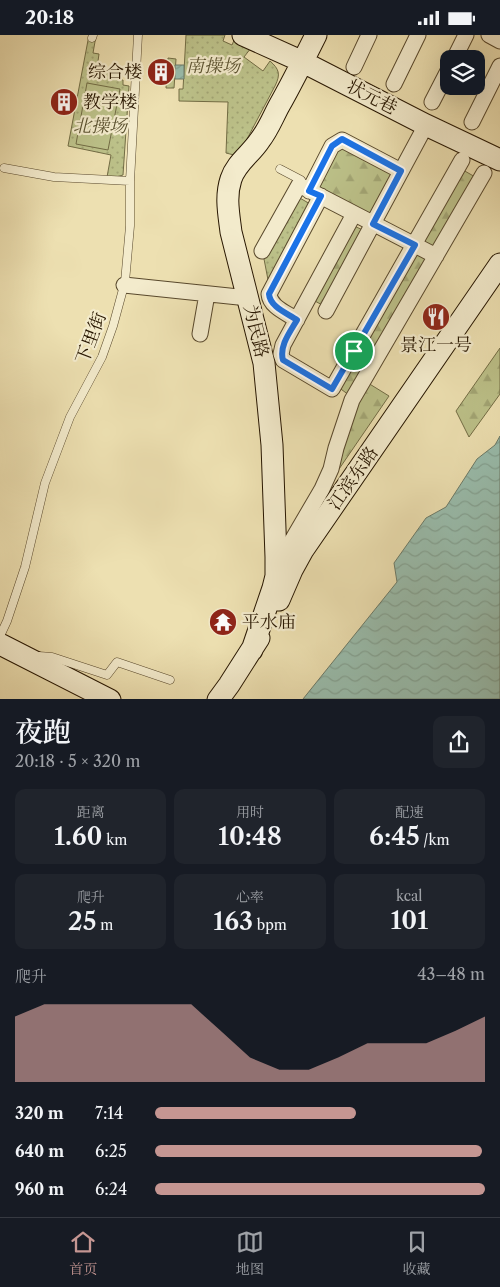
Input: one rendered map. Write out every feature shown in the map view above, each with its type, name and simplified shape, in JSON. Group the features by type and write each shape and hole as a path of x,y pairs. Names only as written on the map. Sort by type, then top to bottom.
{"street":[{"name":"为民路","path":"252,650 273,588 276,567 272,445 270,411 262,354 230,226 228,212 229,185 231,177 240,163 260,140 316,35"},
{"path":"354,67 369,35"},
{"path":"394,84 418,35"},
{"path":"458,50 466,35"},
{"path":"489,35 500,41"},
{"name":"状元巷","path":"246,39 302,63 426,125 492,167"},
{"path":"472,122 500,66"},
{"path":"432,102 440,86"},
{"path":"326,311 426,125"},
{"path":"297,320 273,304 269,294 310,191 332,146 342,139 401,171"},
{"path":"354,214 283,345 281,353 283,360 332,389 462,160"},
{"path":"276,567 332,469 336,448 352,400 436,256 492,167"},
{"path":"310,191 436,256"},
{"path":"262,251 310,191"},
{"name":"江滨东路","path":"218,699 252,650 268,622 303,550 500,264"},
{"path":"124,285 248,298"},
{"path":"200,334 207,294"},
{"path":"354,351 373,362"},
{"path":"0,644 110,699"}],"lane":[{"name":"下里街","path":"0,636 25,567 45,483 70,417 102,357 124,285 130,226 130,181 138,35"},
{"path":"4,168 54,177 130,181"},
{"path":"280,169 301,180 310,191"},
{"path":"20,654 52,657 107,675 117,662 170,680"}],"green space":[{"name":"北操场","path":"89,35 96,36 93,53 99,54 97,68 118,71 117,79 123,80 123,85 129,86 123,175 116,177 107,177 111,155 68,146"},
{"name":"南操场","path":"186,35 225,35 223,41 232,45 235,38 251,48 244,57 263,71 270,61 277,69 278,78 275,86 238,156 226,153 228,102 179,101 179,89 183,89"},
{"path":"168,58 176,59 174,88 166,88"},
{"path":"87,83 120,89 108,150 76,144"},
{"path":"341,144 395,173 370,218 317,188"},
{"path":"463,170 477,178 436,248 422,240"},
{"path":"298,197 312,205 269,285 264,259"},
{"path":"352,225 365,231 326,307 313,300"},
{"path":"415,253 428,261 373,355 360,347"},
{"path":"500,348 500,394 469,437 456,411"},
{"path":"356,358 368,365 349,395 338,387"},
{"path":"368,383 389,396 337,472 357,403"}],"water":[{"path":"175,65 184,65 184,79 175,79"},
{"path":"500,436 500,699 303,699 397,582 394,563 426,518 446,507 477,459 495,445"}],"place":[{"name":"综合楼","path":"161,72"},
{"name":"教学楼","path":"64,102"},
{"name":"景江一号","path":"436,317"},
{"name":"平水庙","path":"223,622"}],"route":[{"path":"342,139 401,171 373,224 415,245 354,351 332,389 283,360 281,353 283,345 297,320 273,304 269,294 321,196 309,191 332,146 342,139"}]}
